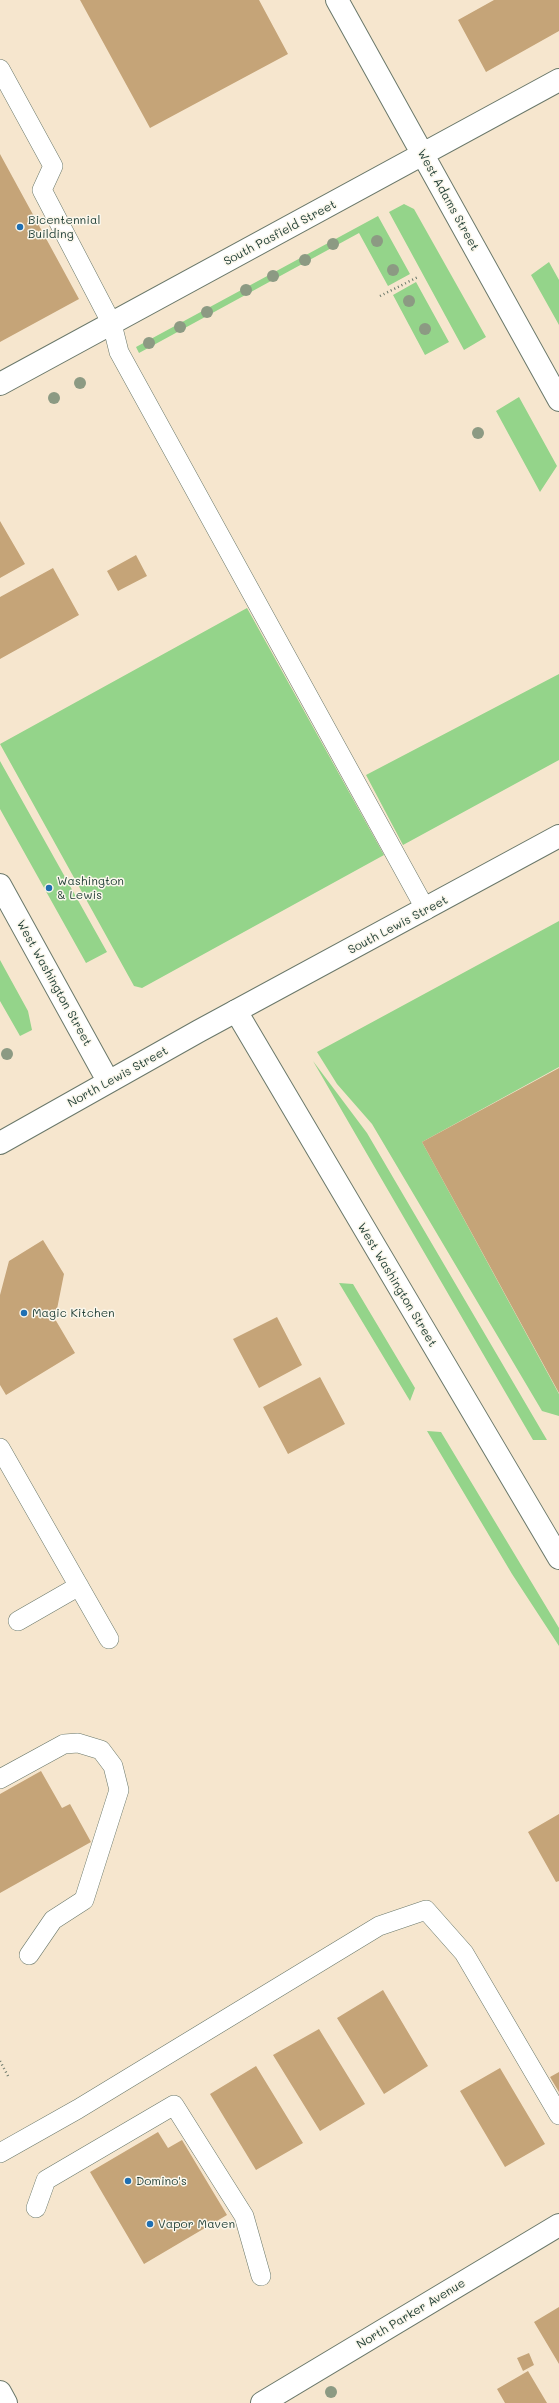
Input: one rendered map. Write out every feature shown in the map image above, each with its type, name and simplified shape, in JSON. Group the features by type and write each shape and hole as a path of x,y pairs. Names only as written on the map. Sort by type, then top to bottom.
{"street":[{"name":"West Adams Street","path":"337,0 559,400"},
{"name":"South Pasfield Street","path":"0,384 559,80"},
{"name":"South Lewis Street","path":"236,1011 426,910 559,836"},
{"name":"West Washington Street","path":"0,885 108,1081"},
{"name":"West Washington Street","path":"236,1011 559,1558"},
{"name":"North Lewis Street","path":"0,1143 108,1081 236,1011"},
{"name":"North Parker Avenue","path":"262,2403 559,2225"},
{"path":"0,2392 6,2403"}],"lane":[{"path":"0,69 53,166 42,190 112,324 119,352 426,910"},
{"path":"0,1448 109,1638"},
{"path":"18,1621 79,1586"},
{"path":"0,1779 64,1744 78,1743 101,1750 113,1766 119,1790 84,1900 53,1920 29,1955"},
{"path":"0,2153 84,2105 379,1926 426,1910 464,1953 559,2115"},
{"path":"36,2208 46,2180 174,2104 244,2216 261,2276"}],"path":[{"path":"380,296 418,277"},
{"path":"0,2061 8,2076"}],"green space":[{"path":"404,204 414,209 486,337 464,350 389,212"},
{"path":"378,216 410,274 388,286 359,233 139,353 136,347"},
{"path":"549,262 559,280 559,325 531,275"},
{"path":"416,282 449,342 425,355 393,295"},
{"path":"519,397 557,466 540,492 496,411"},
{"path":"247,608 384,855 142,988 134,986 0,744"},
{"path":"559,674 559,760 403,845 366,775"},
{"path":"0,761 107,952 86,963 0,809"},
{"path":"559,921 559,1067 422,1142 559,1394 559,1416 542,1411 372,1124 337,1084 317,1052"},
{"path":"0,960 28,1011 32,1030 20,1036 0,1001"},
{"path":"313,1061 367,1133 547,1440 533,1440"},
{"path":"339,1283 353,1284 415,1388 410,1401"},
{"path":"427,1431 441,1432 559,1628 559,1646 512,1574"}],"building":[{"path":"80,0 259,0 288,54 150,128"},
{"path":"494,0 559,0 559,31 486,72 458,20"},
{"name":"Bicentennial Building","path":"0,154 79,299 0,342"},
{"path":"0,521 25,564 0,578"},
{"path":"136,555 147,576 118,591 107,571"},
{"path":"53,568 79,615 0,659 0,597"},
{"path":"559,1068 559,1393 422,1142"},
{"path":"43,1240 64,1274 55,1319 75,1353 6,1395 0,1385 0,1295 9,1261"},
{"path":"277,1317 302,1365 259,1388 233,1339"},
{"path":"320,1377 345,1424 288,1454 263,1407"},
{"path":"41,1771 62,1808 70,1804 91,1842 0,1893 0,1794"},
{"path":"559,1814 559,1881 556,1882 528,1832"},
{"path":"383,1990 428,2066 384,2094 337,2018"},
{"path":"319,2029 365,2104 320,2131 273,2055"},
{"path":"256,2066 303,2143 256,2170 210,2094"},
{"path":"500,2068 545,2144 505,2167 460,2091"},
{"path":"559,2072 559,2092 550,2077"},
{"path":"158,2132 168,2148 182,2140 227,2215 144,2264 90,2172"},
{"path":"559,2307 559,2364 534,2322"},
{"path":"529,2353 534,2365 523,2371 517,2358"},
{"path":"528,2371 547,2403 505,2403 497,2389"}],"place":[{"name":"Bicentennial Building","path":"20,227"},
{"name":"Washington & Lewis","path":"49,888"},
{"name":"Magic Kitchen","path":"24,1313"},
{"name":"Domino's","path":"128,2181"},
{"name":"Vapor Maven","path":"150,2224"}]}
